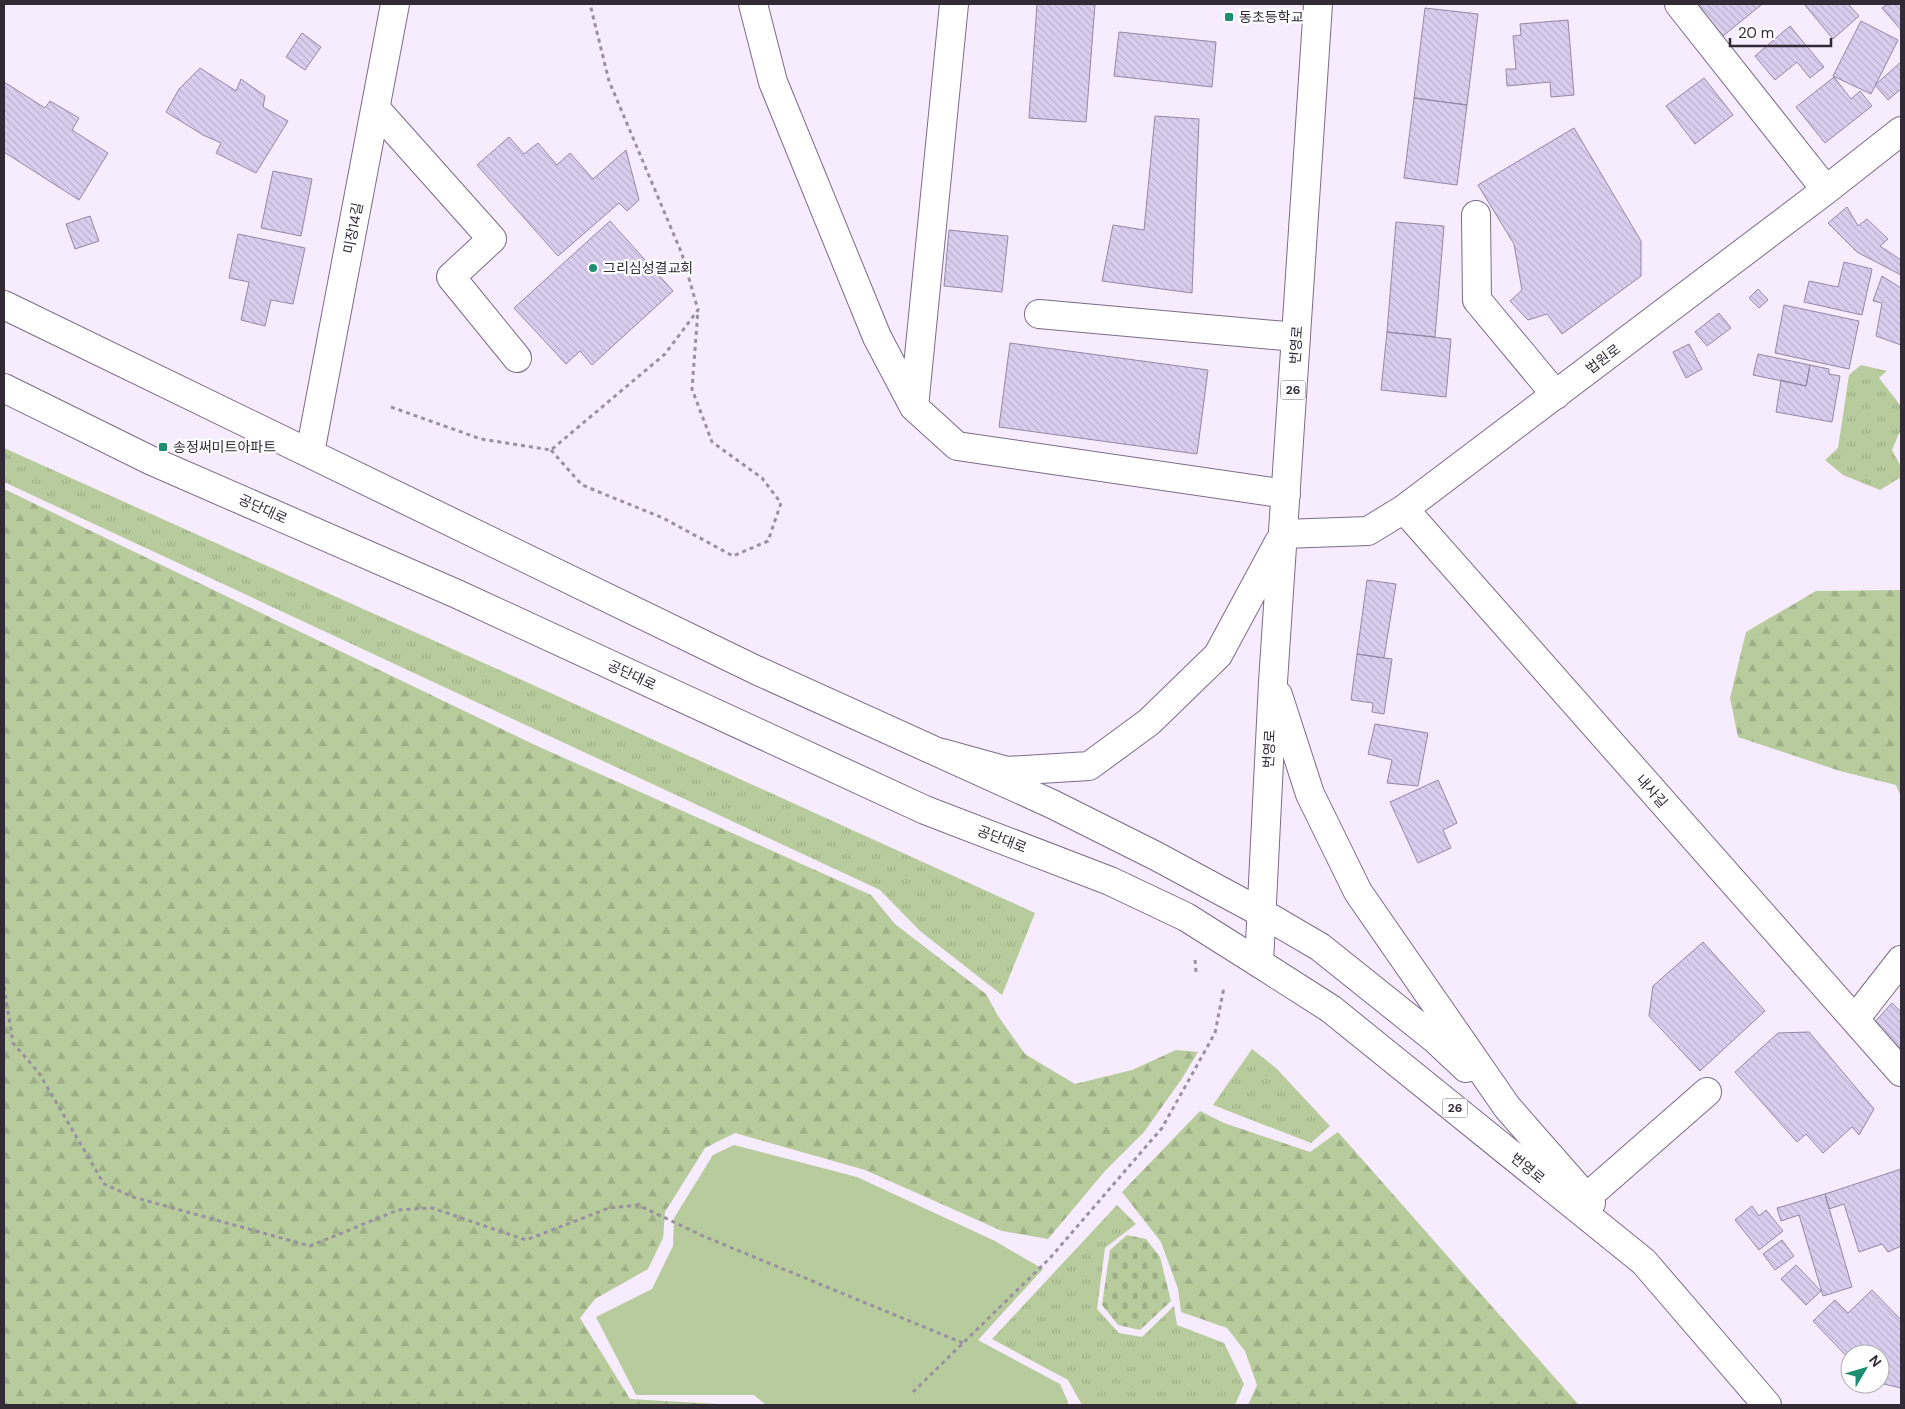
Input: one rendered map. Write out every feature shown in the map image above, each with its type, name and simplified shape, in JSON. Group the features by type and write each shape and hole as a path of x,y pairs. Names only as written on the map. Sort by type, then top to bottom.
{"street":[{"name":"미장14길","path":"310,453 395,4"},
{"path":"753,4 773,82 877,337 914,407 957,446 1286,494"},
{"path":"914,407 954,4"},
{"name":"번영로","path":"1318,4 1273,682 1259,964 1332,1008 1644,1262 1767,1405"},
{"path":"1679,4 1826,190"},
{"path":"376,109 492,238 451,277 517,358"},
{"name":"법원로","path":"1283,534 1368,531 1404,509 1826,190 1901,131"},
{"path":"1476,215 1477,300 1556,394"},
{"path":"4,305 747,666 1060,808 1156,856 1262,913 1328,953 1435,1039 1507,1107 1644,1262"},
{"path":"1039,314 1296,337"},
{"name":"공단대로","path":"4,388 152,461 457,594 925,810 1110,881 1186,917 1259,964"},
{"name":"내사길","path":"1404,509 1901,1072"},
{"path":"942,753 1007,771 1089,766 1149,722 1218,655 1283,534"},
{"path":"1273,682 1310,794 1358,892 1507,1107"},
{"path":"1854,1019 1901,960"},
{"path":"1586,1197 1707,1092"}],"path":[{"path":"391,407 481,439 551,450 582,485 663,518 733,556 768,541 781,503 762,478 712,442 692,389 698,310 682,254 609,80 590,4"},
{"path":"551,450 665,354 698,310"},
{"path":"4,987 13,1043 39,1073 104,1184 134,1197 310,1246 398,1210 432,1208 526,1240 608,1208 638,1205 703,1236 963,1343"},
{"path":"913,1392 1050,1258 1162,1128 1215,1033 1224,987"}],"green space":[{"path":"1861,365 1887,371 1879,378 1901,406 1901,429 1892,450 1901,467 1901,477 1880,490 1843,475 1825,460 1838,448 1849,375"},
{"path":"4,448 1035,913 1002,995 920,931 880,890 4,482"},
{"path":"4,489 535,745 871,895 895,924 986,994 998,1016 1025,1054 1075,1084 1132,1070 1176,1050 1198,1052 1181,1080 1144,1132 1105,1171 1048,1239 1002,1231 865,1170 735,1133 705,1148 665,1212 663,1238 648,1269 595,1299 580,1318 630,1399 736,1405 4,1405"},
{"path":"1901,590 1901,797 1896,785 1840,771 1738,737 1730,698 1746,632 1816,591"},
{"path":"1252,1049 1276,1068 1330,1126 1311,1143 1213,1105"},
{"path":"1200,1111 1224,1123 1310,1152 1338,1132 1579,1405 1248,1405 1257,1385 1245,1351 1227,1328 1181,1312 1178,1289 1161,1242 1122,1192"},
{"path":"734,1145 857,1177 995,1241 1043,1269 978,1340 1060,1384 1068,1405 766,1405 754,1395 636,1395 596,1317 652,1289 673,1246 674,1218 713,1155"},
{"path":"1117,1205 1136,1224 1105,1248 1097,1309 1119,1333 1142,1337 1174,1306 1177,1325 1224,1343 1244,1384 1235,1405 1082,1405 1068,1380 992,1339"},
{"path":"1127,1235 1146,1239 1160,1257 1171,1301 1140,1330 1118,1325 1102,1305 1110,1250"}],"building":[{"path":"1037,4 1095,4 1086,122 1029,118"},
{"path":"1690,4 1760,4 1761,5 1718,40"},
{"path":"1804,4 1848,4 1859,16 1833,39"},
{"path":"1888,4 1901,4 1901,30 1882,8"},
{"path":"1425,8 1478,14 1467,105 1414,98"},
{"path":"1568,20 1574,95 1551,97 1550,82 1507,86 1506,69 1516,69 1513,36 1521,35 1520,24"},
{"path":"1861,21 1898,40 1871,94 1833,76"},
{"path":"1790,26 1824,67 1810,78 1797,62 1775,80 1755,56"},
{"path":"1119,32 1216,42 1212,87 1114,76"},
{"path":"302,33 321,47 305,70 286,57"},
{"path":"1901,62 1901,89 1888,100 1875,85"},
{"path":"200,68 236,91 241,79 265,96 263,107 288,121 256,173 216,153 221,143 203,135 166,112 179,89"},
{"path":"1834,77 1851,99 1860,91 1872,106 1825,143 1796,107"},
{"path":"1704,78 1733,115 1695,144 1666,106"},
{"path":"4,82 45,108 50,101 79,118 72,130 108,153 79,200 4,152"},
{"path":"1414,98 1467,105 1457,185 1404,178"},
{"path":"1155,116 1199,119 1192,293 1102,281 1113,225 1144,230"},
{"path":"1574,128 1641,241 1641,276 1562,334 1547,314 1528,320 1510,301 1522,290 1514,244 1478,185"},
{"path":"509,137 524,154 538,143 557,165 570,153 593,179 626,150 639,200 627,211 619,203 558,256 477,165"},
{"path":"273,171 312,179 301,236 261,228"},
{"path":"1847,207 1858,226 1867,219 1888,239 1880,246 1901,260 1901,275 1857,252 1828,223"},
{"path":"90,216 99,241 75,249 66,224"},
{"path":"610,221 673,291 592,365 580,351 566,364 514,308"},
{"path":"1396,222 1444,226 1435,337 1387,332"},
{"path":"949,230 1008,236 1002,292 944,286"},
{"path":"238,234 305,248 293,304 271,300 265,326 241,320 249,282 229,278"},
{"path":"1844,262 1872,269 1862,315 1804,302 1809,281 1838,287"},
{"path":"1882,276 1901,288 1901,345 1876,336 1882,303 1873,301"},
{"path":"1758,289 1768,300 1759,308 1749,298"},
{"path":"1784,305 1859,321 1849,369 1775,353"},
{"path":"1719,313 1731,328 1707,346 1695,332"},
{"path":"1387,332 1451,339 1446,397 1381,390"},
{"path":"1010,343 1208,370 1197,454 999,427"},
{"path":"1689,344 1702,369 1686,378 1673,352"},
{"path":"1758,354 1810,365 1806,386 1753,375"},
{"path":"1810,365 1829,369 1829,374 1840,376 1832,422 1776,412 1781,380 1806,386"},
{"path":"1367,580 1396,584 1384,658 1357,654"},
{"path":"1357,654 1392,659 1384,714 1372,712 1373,703 1351,700"},
{"path":"1375,724 1428,733 1418,786 1387,783 1392,760 1368,754"},
{"path":"1438,780 1457,823 1443,830 1451,848 1418,863 1390,802"},
{"path":"1703,942 1765,1011 1700,1071 1649,1016 1653,986"},
{"path":"1892,1003 1901,1012 1901,1049 1874,1023"},
{"path":"1809,1032 1874,1109 1859,1135 1852,1127 1823,1153 1806,1134 1797,1142 1735,1072 1778,1033"},
{"path":"1901,1169 1901,1246 1888,1252 1882,1244 1859,1252 1844,1204 1829,1209 1825,1194"},
{"path":"1825,1194 1852,1287 1823,1296 1799,1215 1781,1221 1777,1208"},
{"path":"1752,1206 1759,1216 1766,1210 1783,1231 1759,1250 1735,1220"},
{"path":"1782,1240 1794,1256 1775,1270 1763,1254"},
{"path":"1796,1265 1821,1291 1806,1305 1781,1279"},
{"path":"1872,1290 1901,1320 1901,1388 1890,1385 1890,1344 1840,1344 1840,1349 1813,1321 1835,1300 1848,1313"}],"place":[{"name":"동초등학교","path":"1229,17"},
{"name":"그리심성결교회","path":"593,268"},
{"name":"송정써미트아파트","path":"163,447"}]}
